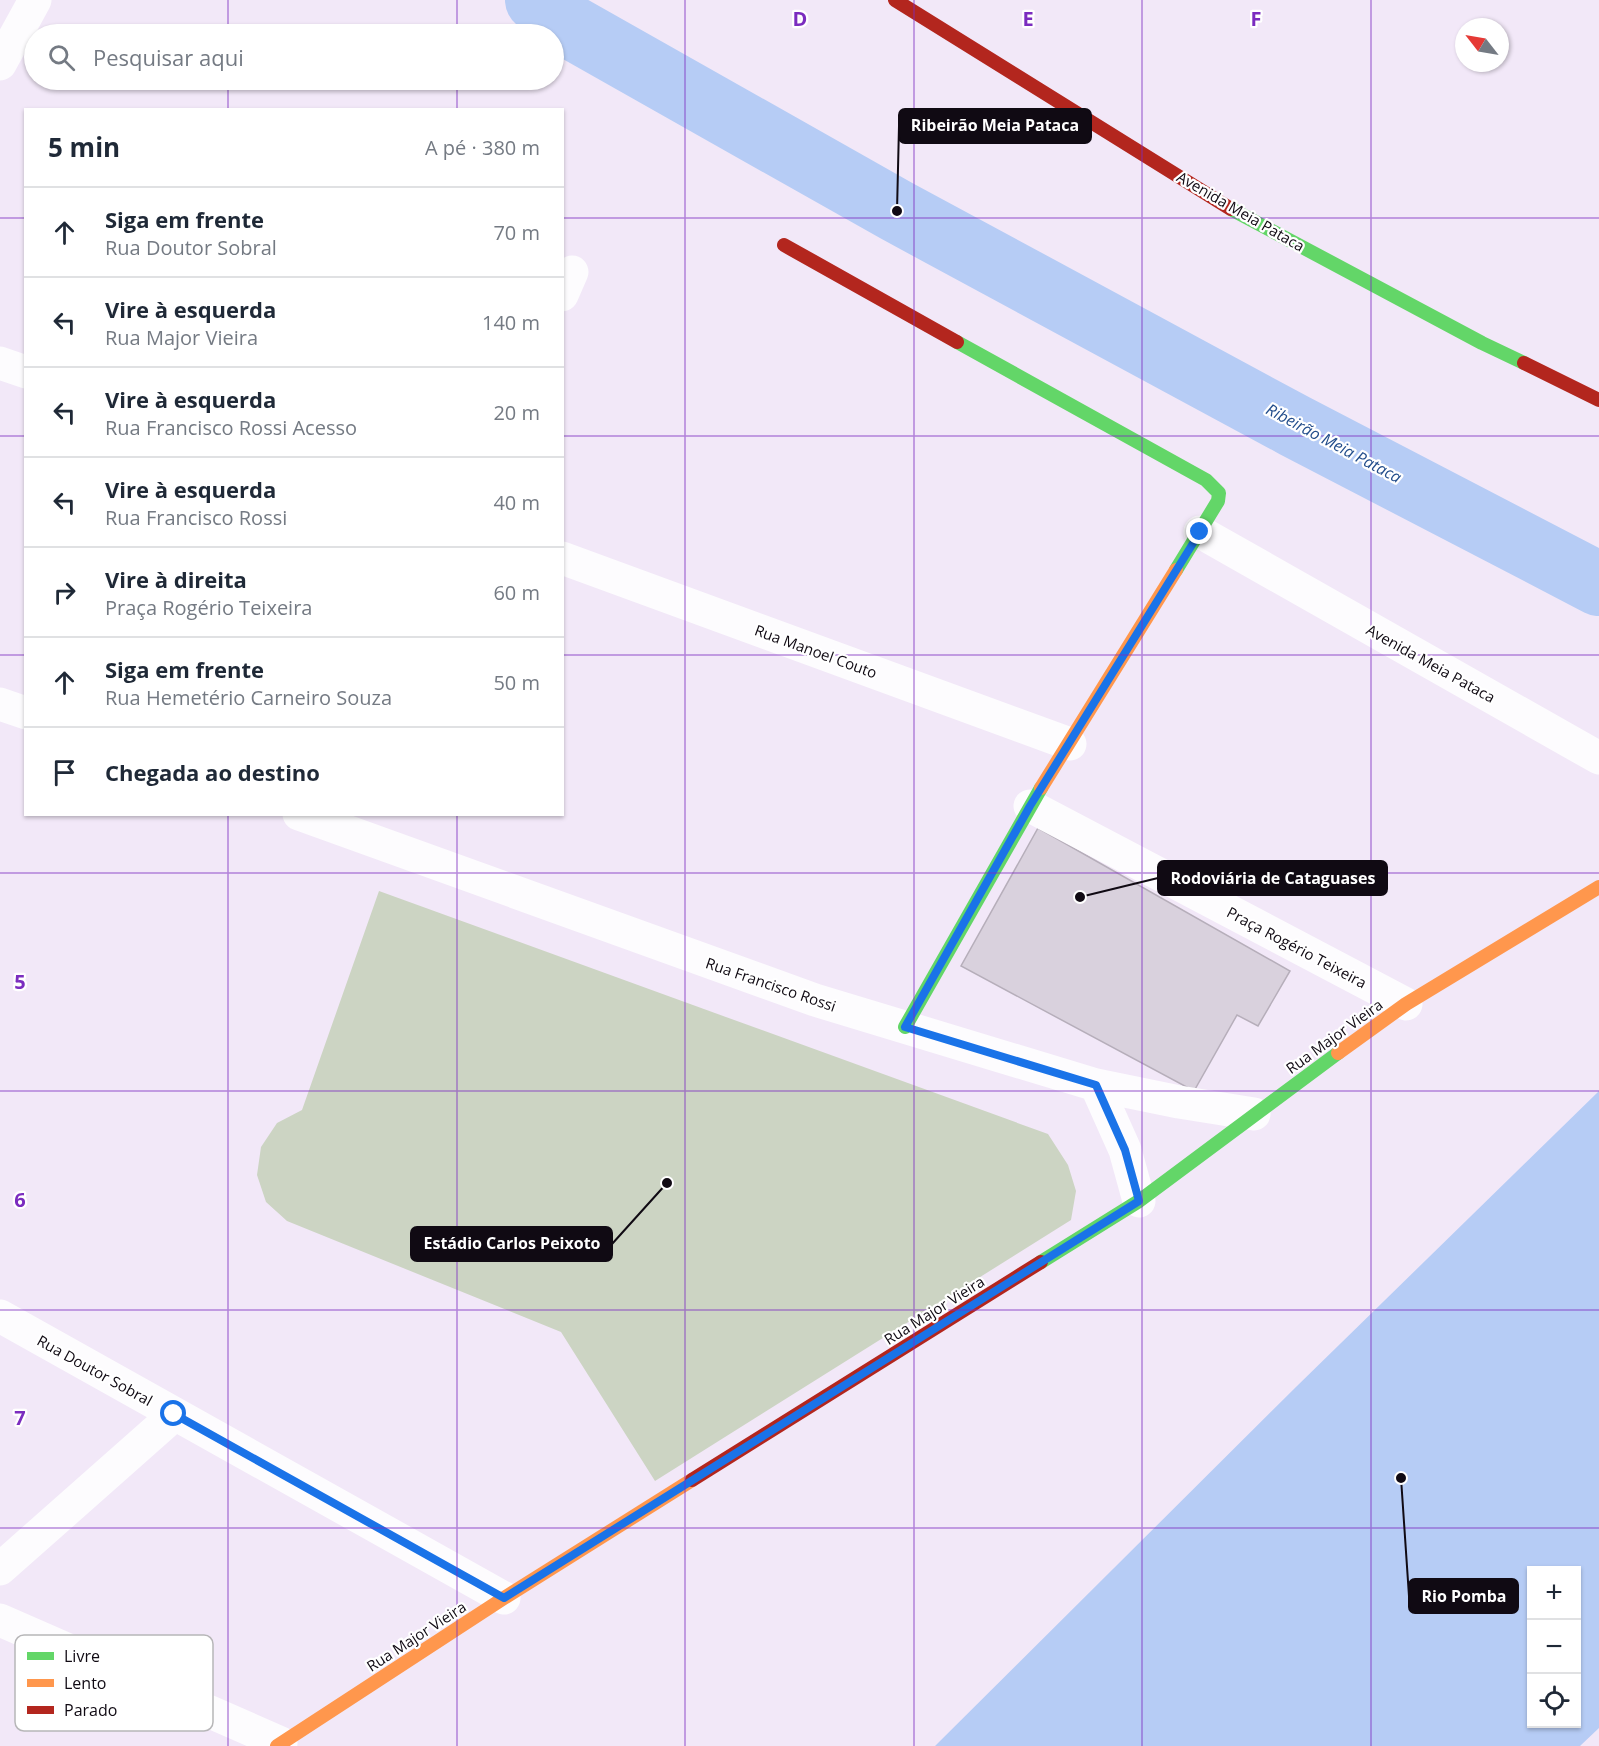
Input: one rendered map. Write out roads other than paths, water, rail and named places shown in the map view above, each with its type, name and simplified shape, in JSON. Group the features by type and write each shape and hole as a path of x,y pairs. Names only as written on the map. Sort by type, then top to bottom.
{"street":[{"path":"0,64 35,0"},
{"name":"Avenida Meia Pataca","path":"895,0 1242,214 1482,343 1599,400"},
{"path":"783,245 1206,480 1219,493 1218,501 1200,532 1030,806 905,1027"},
{"path":"0,363 24,371"},
{"name":"Avenida Meia Pataca","path":"1200,532 1599,758"},
{"name":"Rua Manoel Couto","path":"564,559 1070,744"},
{"path":"0,704 24,712"},
{"name":"Praça Rogério Teixeira","path":"1030,806 1406,1004"},
{"name":"Rua Francisco Rossi","path":"305,816 815,1000 1096,1085 1254,1114"},
{"name":"Rua Major Vieira","path":"279,1745 504,1598 1139,1201 1406,1004 1599,887"},
{"path":"1096,1085 1125,1150 1139,1201"},
{"name":"Rua Doutor Sobral","path":"0,1316 504,1598"},
{"path":"0,1569 174,1414"},
{"path":"0,1620 33,1635"},
{"path":"213,1715 279,1745"}],"water":[{"path":"1599,1091 1599,1728 1580,1746 935,1746 1297,1386"}],"waterway":[{"name":"Ribeirão Meia Pataca","path":"537,0 564,23 897,211 1295,426 1599,584"}],"place":[{"name":"Ribeirão Meia Pataca","path":"897,211"},
{"name":"Rodoviária de Cataguases","path":"1080,897"},
{"name":"Estádio Carlos Peixoto","path":"667,1183"},
{"name":"Rio Pomba","path":"1401,1478"}]}
